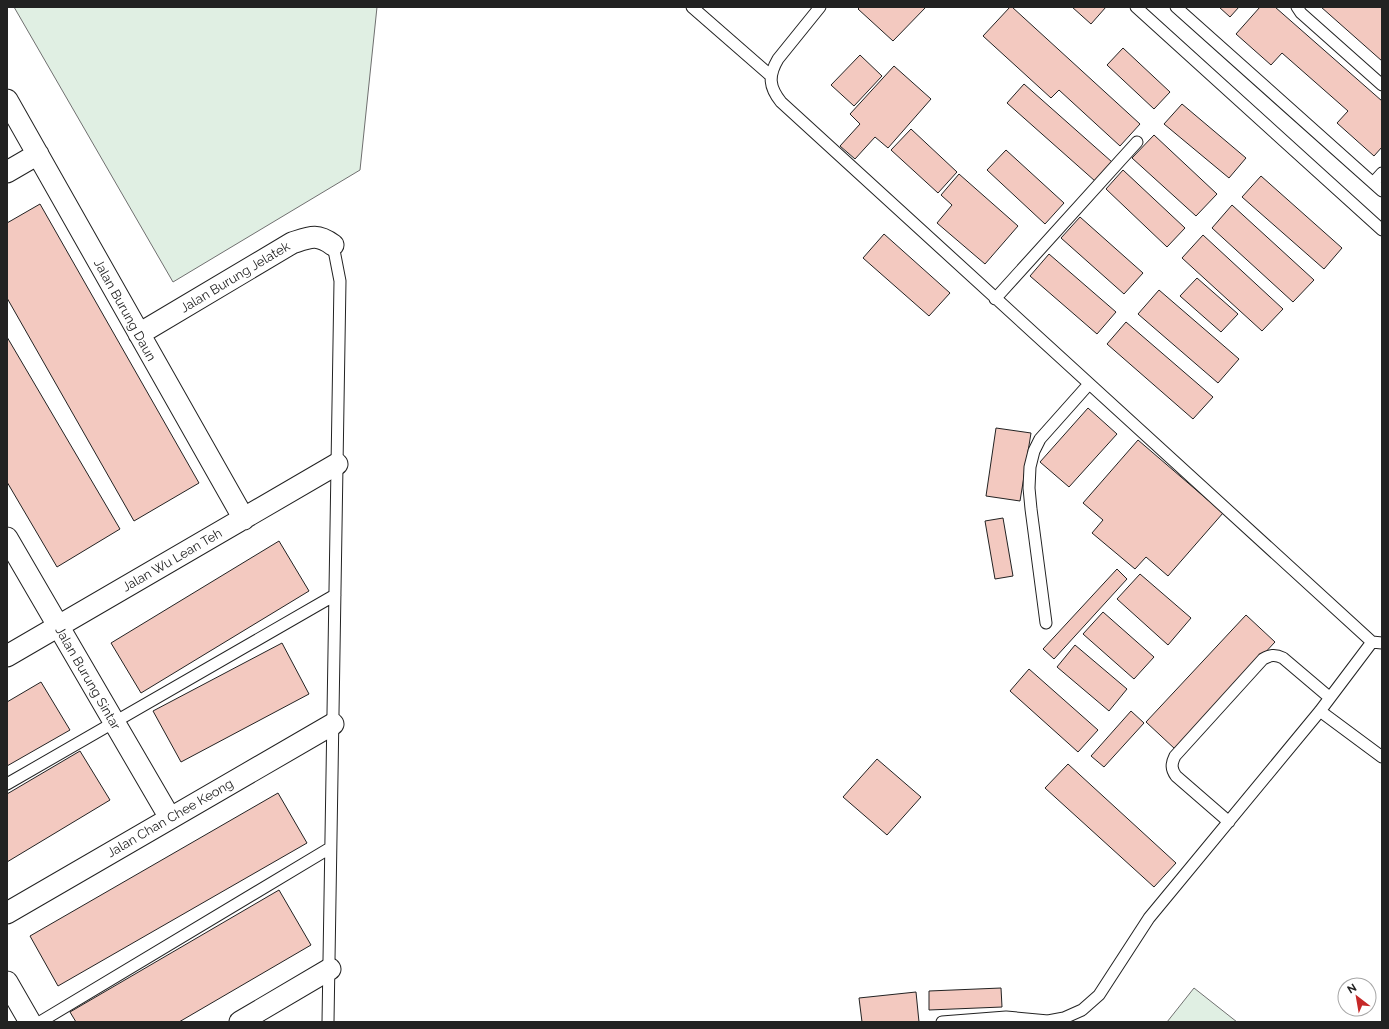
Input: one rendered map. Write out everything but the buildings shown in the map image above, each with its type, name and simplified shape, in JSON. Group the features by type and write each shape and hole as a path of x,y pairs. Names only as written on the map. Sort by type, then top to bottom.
{"street":[{"name":"Jalan Burung Daun","path":"7,100 244,519"},
{"path":"7,172 38,154"},
{"name":"Jalan Burung Jelatek","path":"139,334 292,242 308,237 324,238 333,245"},
{"name":"Jalan Wu Lean Teh","path":"7,656 337,464"},
{"name":"Jalan Burung Sintar","path":"7,538 170,818"},
{"name":"Jalan Chan Chee Keong","path":"7,913 333,724"},
{"path":"240,1022 330,969"},
{"path":"7,982 30,1022"}],"lane":[{"path":"692,7 771,76"},
{"path":"820,7 773,67 771,76 772,86 775,95 781,102 995,299 1377,643 1329,697 1320,711 1149,918 1099,995 1082,1010 1064,1018 1048,1021 1006,1017 942,1022"},
{"path":"1136,7 1382,230"},
{"path":"1176,7 1382,191"},
{"path":"1298,7 1301,13 1382,85"},
{"path":"995,299 1137,142"},
{"path":"1373,183 1382,173"},
{"path":"328,1022 340,282 333,245"},
{"path":"1046,623 1031,509 1029,488 1030,467 1034,451 1040,439 1089,384"},
{"path":"7,784 335,595"},
{"path":"1229,822 1176,776 1172,770 1172,763 1175,756 1263,659 1269,656 1276,655 1283,658 1329,697"},
{"path":"1320,711 1382,757"},
{"path":"40,1022 330,848"}],"green space":[{"path":"14,7 377,7 360,170 173,282"},
{"path":"1194,988 1237,1022 1167,1022"}]}
